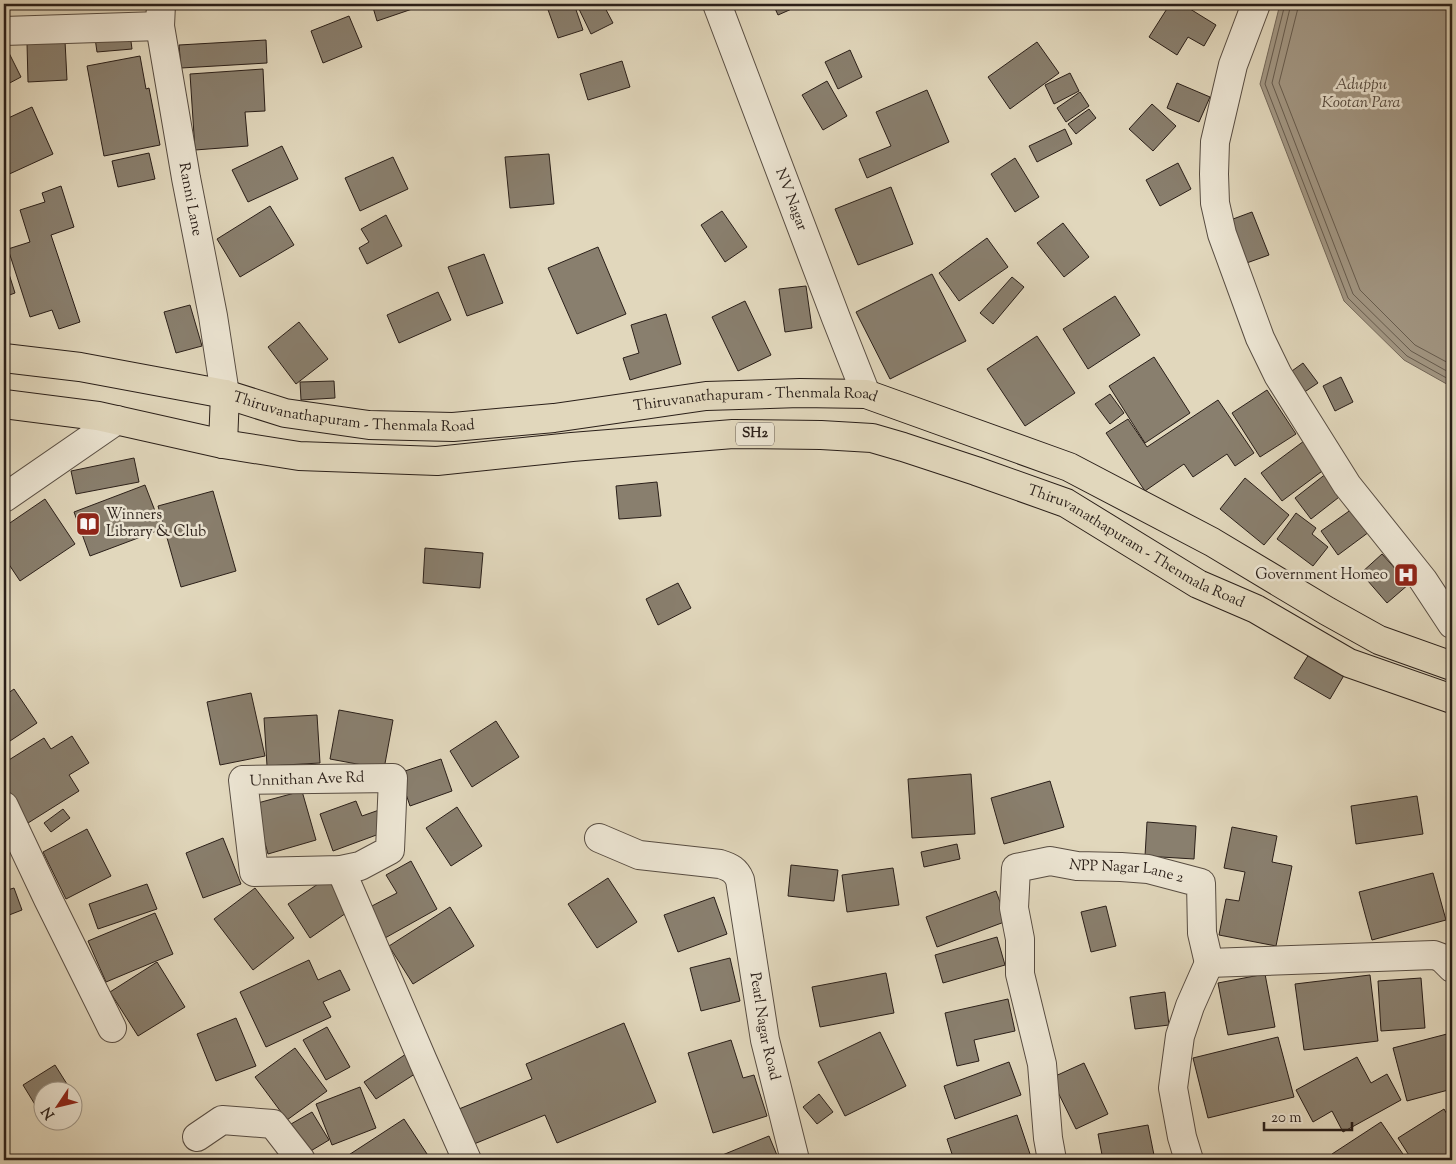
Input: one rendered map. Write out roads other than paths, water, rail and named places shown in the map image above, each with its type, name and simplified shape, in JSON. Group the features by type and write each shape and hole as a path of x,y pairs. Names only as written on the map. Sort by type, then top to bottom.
{"main road":[{"name":"Thiruvanathapuram - Thenmala Road","path":"4,358 80,367 225,394 285,413 369,425 453,426 554,418 706,396 800,393 866,394 1069,467 1212,542 1379,640 1452,666"},
{"path":"223,444 225,394"},
{"path":"866,394 872,438"},
{"name":"Thiruvanathapuram - Thenmala Road","path":"4,404 98,416 223,444 299,456 437,460 733,434 821,435 872,438 976,471 1066,503 1198,584 1256,608 1349,663 1452,699"},
{"path":"1256,608 1275,580"}],"street":[{"name":"NV Nagar","path":"717,4 866,394"},
{"path":"1256,4 1233,65 1215,142 1214,174 1216,203 1222,234 1260,338 1278,375 1348,485 1422,580 1452,624"},
{"path":"4,31 161,15"},
{"name":"Ranni Lane","path":"161,15 186,178 213,316 225,394"},
{"path":"4,498 117,420"},
{"name":"Unnithan Ave Rd","path":"393,778 390,850 360,866 341,870 254,872 243,780 393,778"},
{"path":"4,806 112,1028"},
{"name":"Pearl Nagar Road","path":"600,838 640,855 720,864 728,866 736,872 740,880 765,1040 795,1160"},
{"name":"NPP Nagar Lane 2","path":"1052,1160 1048,1138 1042,1064 1020,974 1020,939 1014,908 1016,868 1050,861 1077,866 1148,869 1201,883 1202,934 1209,963"},
{"path":"341,870 467,1160"},
{"path":"1189,1160 1182,1137 1173,1088 1180,1036 1190,1006 1209,963 1434,955 1442,958 1452,968"},
{"path":"197,1137 222,1120 273,1124 301,1160"}],"water":[{"name":"Aduppu Kootan Para","path":"1280,4 1452,4 1452,387 1404,360 1344,301 1260,84"}],"place":[{"name":"Winners Library & Club","path":"88,524"},
{"name":"Government Homeo","path":"1406,575"}]}
